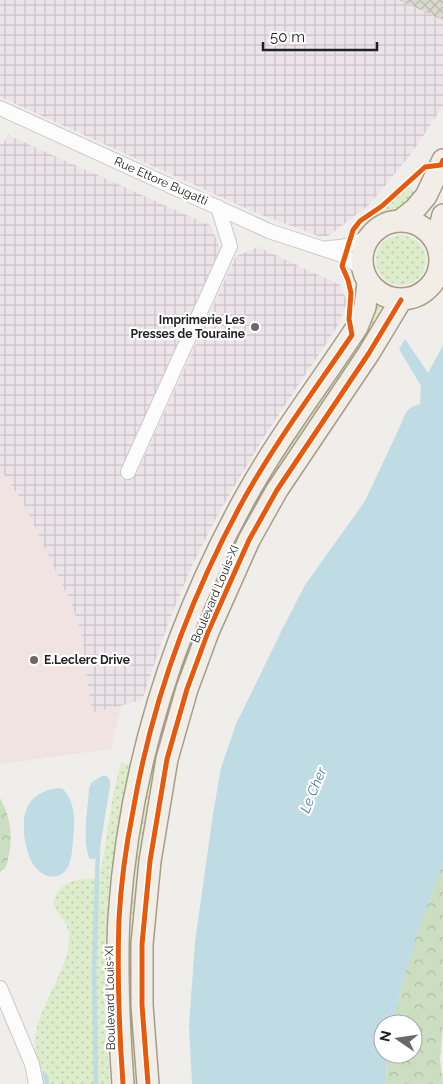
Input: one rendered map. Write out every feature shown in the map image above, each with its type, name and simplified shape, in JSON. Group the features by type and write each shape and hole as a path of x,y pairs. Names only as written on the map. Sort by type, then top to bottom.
{"main road":[{"path":"400,221 415,209 426,196 443,160"},
{"path":"436,242 443,215"},
{"path":"400,221 411,222 421,226 429,233 436,242 440,264 437,275 423,293 413,298 401,300 389,298 377,292 365,276 362,253 371,234 384,225 400,221"},
{"name":"Boulevard Louis-XI","path":"123,1084 117,984 119,917 126,850 140,771 163,684 190,610 246,496 279,441 357,326 365,307 365,276"},
{"name":"Boulevard Louis-XI","path":"148,1084 142,1005 142,944 150,861 167,759 187,689 208,632 249,540 277,490 369,353 401,300"}],"street":[{"name":"Rue Ettore Bugatti","path":"0,108 270,231 345,256 365,276"},
{"path":"128,472 230,246 218,207"},
{"name":"Rue Ettore Bugatti","path":"324,248 348,246 365,239 371,234"},
{"path":"0,988 32,1064 36,1084"}],"shaded area":[{"path":"0,0 443,0 443,106 411,154 369,205 328,236 318,236 254,212 0,97"},
{"path":"399,0 443,0 443,20"},
{"path":"8,135 211,226 220,249 122,467 137,473 236,256 258,247 340,285 347,301 339,324 262,440 218,514 191,568 169,621 142,700 92,713 81,631 71,603 24,504 0,468 0,143 3,144"},
{"path":"0,468 24,504 71,603 81,631 92,713 122,705 111,749 0,764"}],"green space":[{"path":"409,187 416,194 398,210 376,219 364,229 355,233 362,224"},
{"path":"396,235 406,235 419,242 426,255 426,265 419,278 406,285 396,285 387,281 380,274 376,265 376,255 380,246 387,239"},
{"path":"379,303 386,306 243,533 142,852 136,910 134,968 137,1084 130,1084 125,971 135,839 159,730 190,632 252,502 376,304"},
{"path":"121,763 130,765 120,816 108,901 105,970 110,1084 45,1084 36,1051 37,1025 63,966 69,939 66,924 53,904 60,890 70,882 100,878 113,795"},
{"path":"0,798 7,813 11,835 7,863 0,872"},
{"path":"443,862 443,1023 440,1059 443,1084 386,1084 387,1064 423,1064 423,1014 395,1014 414,942"}],"water":[{"name":"Le Cher","path":"405,339 428,373 443,345 443,862 415,942 395,1014 373,1014 373,1064 387,1064 386,1084 192,1084 189,1026 195,942 221,768 236,724 305,585 365,501 406,412 420,404 421,386 399,349"},
{"path":"102,776 107,776 110,786 99,854 93,859 89,858 86,841 89,788 92,782"},
{"path":"58,788 63,789 67,794 74,813 72,855 69,866 64,873 48,876 40,872 35,866 28,852 24,831 25,813 32,800 39,794"}],"waterway":[{"path":"96,1084 94,970 98,850"},
{"path":"45,1075 47,1084"}],"cycle path":[{"path":"123,1084 118,960 122,878 141,770 151,729 176,649 207,572 245,497 283,435 352,335 349,319 351,293 342,266 353,230 360,221 382,206 425,167 441,165 443,160"},
{"path":"148,1084 142,1005 142,944 150,861 167,759 187,689 208,632 249,540 277,490 369,353 401,300"}],"place":[{"name":"Imprimerie Les Presses de Touraine","path":"255,327"},
{"name":"E.Leclerc Drive","path":"34,660"}]}
